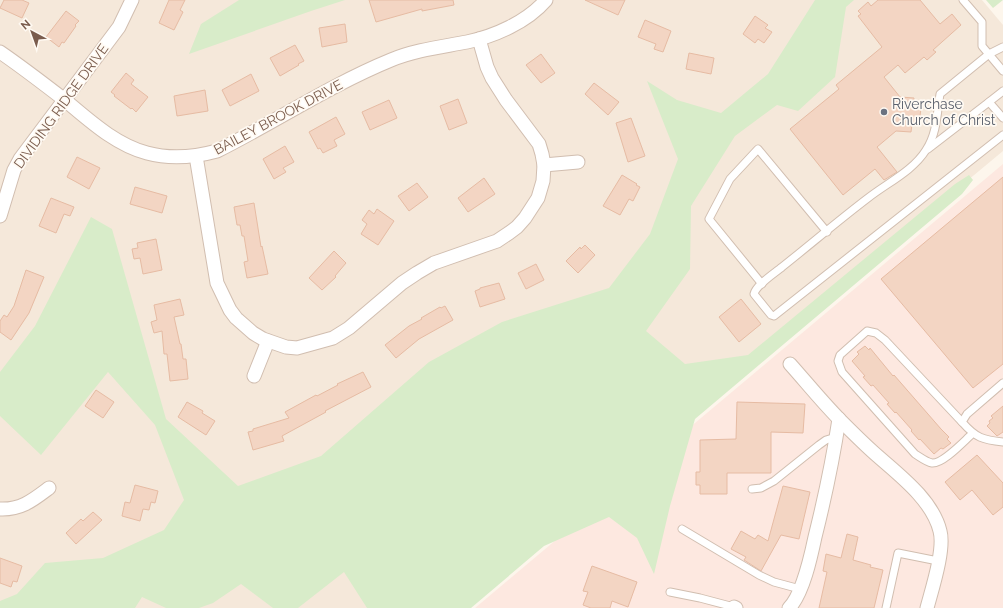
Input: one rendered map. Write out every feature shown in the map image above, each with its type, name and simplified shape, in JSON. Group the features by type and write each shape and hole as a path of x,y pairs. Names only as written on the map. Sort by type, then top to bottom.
{"street":[{"name":"DIVIDING RIDGE DRIVE","path":"0,216 14,170 20,159 118,27 132,0"},
{"name":"BAILEY BROOK DRIVE","path":"0,52 116,139 139,150 162,156 196,156 217,151 351,78 391,60 417,51 479,39 518,22 530,15 546,0"},
{"path":"196,156 215,272 220,292 236,318 253,333 268,341 286,347 297,348 333,338 349,328 417,272 434,263 497,241 509,233 525,218 538,198 543,181 544,165 539,144 506,100 492,78 487,67 479,39"},
{"path":"544,165 578,162"},
{"path":"254,376 268,341"},
{"path":"790,364 839,419 913,488 926,502 937,521 941,532 941,542 927,608"},
{"path":"789,608 799,594 810,560 827,486 839,419"},
{"path":"0,508 8,509 19,507 34,500 49,488"}],"lane":[{"path":"963,0 982,22 982,46 1003,71"},
{"path":"926,150 934,135 940,94 989,54 1003,47"},
{"path":"1003,91 926,150 911,167 867,199 762,284 754,294 771,315 774,316 1003,135"},
{"path":"989,102 1003,118"},
{"path":"762,284 709,219 730,179 758,149 827,232"},
{"path":"972,434 940,462 932,463 924,460 915,454 842,372 838,361 840,355 867,331 876,333 885,340 972,434 987,440 1003,442"},
{"path":"962,422 966,414 1003,383"},
{"path":"752,489 761,488 774,482 819,445 826,440 836,437"},
{"path":"682,529 759,575 774,582 800,589"},
{"path":"886,608 898,553 938,561"},
{"path":"670,592 700,598 735,608"}],"shaded area":[{"path":"0,0 982,0 1003,25 1003,151 454,608 0,608"},
{"path":"1003,164 1003,608 475,608"}],"green space":[{"path":"239,0 345,0 189,54 201,24"},
{"path":"815,0 854,0 846,7 835,77 798,111 777,105 735,136 691,206 690,269 646,331 685,364 748,355 955,184 969,175 973,180 962,194 695,419 670,506 654,574 637,538 609,517 544,546 471,608 367,608 344,572 298,608 273,608 241,584 213,603 199,608 166,608 142,597 135,608 0,608 0,601 17,594 45,563 103,558 164,530 184,500 155,425 108,372 41,455 0,416 0,372 35,326 91,217 112,229 166,419 238,486 321,456 429,362 502,322 609,288 650,234 678,159 647,81 677,100 721,113 768,74"},
{"path":"986,0 1003,0 993,8"}],"building":[{"path":"4,0 22,0 29,3 22,18 0,8"},
{"path":"169,0 185,0 180,10 183,12 174,30 159,23"},
{"path":"369,0 453,0 454,5 422,11 422,9 376,22"},
{"path":"585,0 625,0 618,15"},
{"path":"878,0 920,0 940,24 952,14 961,25 933,50 936,52 927,60 924,57 905,73 898,65 884,77 900,97 914,98 913,107 921,108 919,124 912,124 911,132 896,131 877,147 897,172 884,180 875,169 843,195 790,129 839,89 836,85 882,47 858,16 861,14 858,11 868,2 871,6"},
{"path":"66,11 79,21 64,43 62,42 59,47 46,37"},
{"path":"755,16 768,25 765,28 772,32 764,43 758,39 755,43 743,34"},
{"path":"645,20 671,31 663,52 654,49 656,44 638,37"},
{"path":"345,24 347,42 322,47 319,28"},
{"path":"295,45 304,61 280,76 270,58"},
{"path":"689,53 714,58 711,74 686,69"},
{"path":"541,54 555,73 541,83 526,65"},
{"path":"126,73 134,80 131,84 148,97 136,112 114,96 115,95 111,92"},
{"path":"251,74 259,91 230,106 222,90"},
{"path":"594,83 619,102 608,115 585,94"},
{"path":"205,90 208,111 177,116 174,96"},
{"path":"458,99 467,123 449,130 440,106"},
{"path":"389,100 397,118 370,130 362,112"},
{"path":"336,117 345,134 334,140 337,146 323,153 320,148 318,149 309,132"},
{"path":"631,118 645,156 628,162 616,123"},
{"path":"285,146 294,162 283,168 286,172 274,179 263,159"},
{"path":"77,157 100,168 89,189 67,177"},
{"path":"622,175 640,187 633,201 629,199 620,215 603,206"},
{"path":"1003,177 1003,364 973,388 881,279"},
{"path":"484,178 495,194 468,212 458,198"},
{"path":"417,183 428,197 409,211 398,196"},
{"path":"135,187 167,196 162,213 130,204"},
{"path":"51,198 74,207 70,216 64,214 56,233 39,226"},
{"path":"254,203 261,247 262,246 268,274 247,278 244,262 248,261 244,236 242,236 240,225 237,225 234,207"},
{"path":"377,209 394,221 378,245 361,234 367,224 362,220 369,210 374,214"},
{"path":"156,239 162,270 143,274 140,258 134,259 132,249 138,248 137,243"},
{"path":"585,245 595,255 578,273 566,261 580,247 581,249"},
{"path":"334,251 346,263 335,276 336,277 322,290 309,278"},
{"path":"536,264 544,280 526,289 518,273"},
{"path":"26,270 44,277 29,313 11,340 0,332 0,321 4,315 7,317 14,306"},
{"path":"499,283 505,299 480,307 475,291 480,288"},
{"path":"180,299 184,315 174,317 183,359 186,359 188,379 170,381 167,354 164,354 162,331 154,333 151,322 157,320 154,305"},
{"path":"741,299 761,324 739,342 719,317"},
{"path":"445,306 453,320 419,339 396,358 385,345 409,326 422,319 421,318 440,307"},
{"path":"865,346 869,350 870,348 893,376 894,375 949,437 947,439 951,443 943,449 941,448 934,454 920,439 919,440 896,412 895,413 887,404 889,403 873,385 871,386 863,377 865,376 852,361 859,354 857,352"},
{"path":"363,372 371,387 282,436 284,441 253,450 248,432 253,431 253,429 289,418 285,412"},
{"path":"96,390 114,402 103,418 85,406"},
{"path":"187,402 203,411 202,413 215,421 206,435 178,417"},
{"path":"737,402 805,404 803,433 771,432 771,473 727,473 727,494 700,494 700,485 696,485 696,472 700,472 700,440 736,439"},
{"path":"1003,406 1003,432 997,436 987,426 990,423 989,421 993,418 991,416"},
{"path":"977,455 1003,483 1003,507 993,515 972,490 960,500 945,482"},
{"path":"135,485 158,491 155,503 151,502 149,510 143,509 140,521 122,516 125,502 130,503"},
{"path":"783,486 810,492 799,539 781,535 761,571 744,560 746,557 731,549 741,531 755,539 758,535 768,541"},
{"path":"93,512 102,520 76,544 66,533 81,519 83,521"},
{"path":"847,534 858,537 853,560 871,565 870,567 883,570 874,608 819,608 827,572 823,571 826,554 841,558"},
{"path":"0,558 22,566 17,582 13,581 11,587 0,583"},
{"path":"592,566 637,582 628,607 612,601 610,608 591,608 583,605 588,592 583,591"}],"place":[{"name":"Riverchase Church of Christ","path":"884,112"}]}
